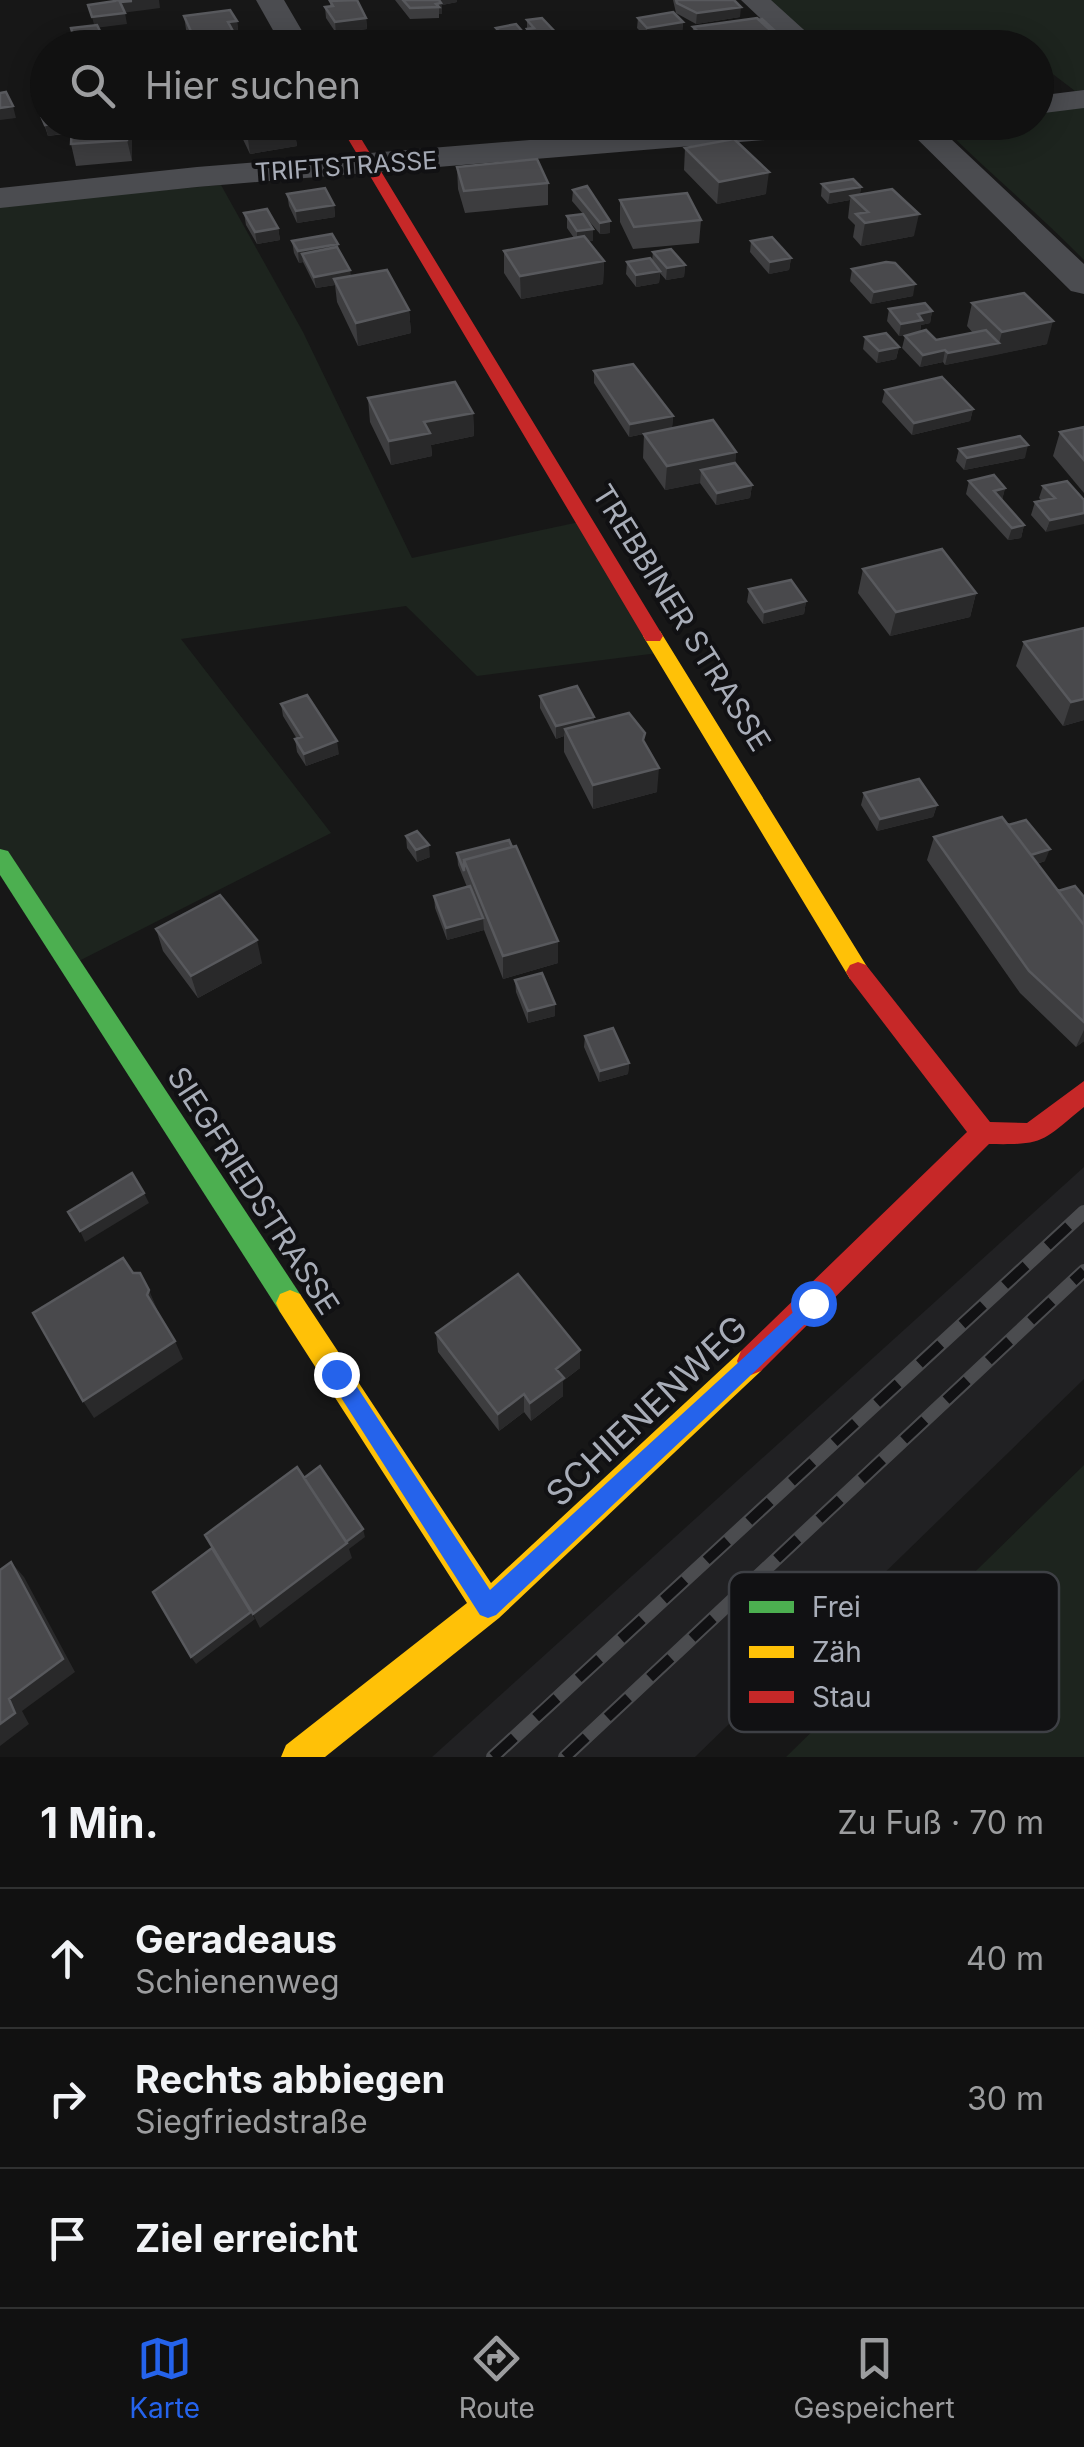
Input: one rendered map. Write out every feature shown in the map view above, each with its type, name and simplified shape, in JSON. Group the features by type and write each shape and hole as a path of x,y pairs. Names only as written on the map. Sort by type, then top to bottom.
{"street":[{"path":"270,0 288,30"},
{"path":"754,0 789,30"},
{"path":"1054,103 1084,100"},
{"name":"TREBBINER STRASSE","path":"355,140 452,308 859,974 982,1133"},
{"name":"TRIFTSTRASSE","path":"0,198 197,177 657,140"},
{"path":"934,140 1084,283"},
{"name":"SIEGFRIEDSTRASSE","path":"0,857 488,1607"},
{"path":"982,1133 1032,1134 1084,1092"},
{"name":"SCHIENENWEG","path":"298,1757 488,1607 813,1303 982,1133"}],"shaded area":[{"path":"755,0 1084,0 1084,90 1075,91 1054,75 1054,30 790,30"},
{"path":"1084,107 1084,260 957,140 1054,140 1054,110"},
{"path":"221,185 303,332 412,558 584,521 666,652 477,676 406,606 181,639 331,833 71,965 0,857 0,205"},
{"path":"1084,1167 1084,1379 885,1572 729,1572 729,1724 695,1757 432,1757"},
{"path":"1084,1465 1084,1757 786,1757 812,1732 1059,1732 1059,1572 975,1572"}],"building":[{"path":"115,0 132,1 120,2 125,13 92,17 88,5"},
{"path":"357,0 366,18 335,22 325,7 333,6 330,1"},
{"path":"403,0 441,3 436,4 439,7 410,8"},
{"path":"676,0 734,0 741,7 697,13"},
{"path":"230,10 237,21 228,22 232,30 190,30 184,16"},
{"path":"673,12 683,22 647,28 638,18"},
{"path":"542,18 553,30 528,30 534,28 527,20"},
{"path":"757,18 771,30 696,30 693,27"},
{"path":"516,24 521,30 498,30"},
{"path":"97,25 100,30 72,30"},
{"path":"6,92 13,106 0,108 0,93"},
{"path":"71,140 127,140 71,144"},
{"path":"735,140 769,172 719,182 685,148"},
{"path":"537,159 548,183 464,191 457,167"},
{"path":"853,179 861,187 830,192 822,184"},
{"path":"587,186 610,221 600,223 573,190"},
{"path":"325,188 334,205 296,211 287,194"},
{"path":"892,189 919,214 865,223 856,214 868,212 851,196"},
{"path":"687,193 701,220 634,227 620,200"},
{"path":"267,209 278,228 255,232 244,213"},
{"path":"583,214 593,229 577,231 567,216"},
{"path":"332,234 338,244 298,251 292,241"},
{"path":"584,236 604,261 520,276 504,251"},
{"path":"772,237 791,258 770,262 751,241"},
{"path":"337,247 350,270 314,277 302,254"},
{"path":"671,249 685,265 667,268 653,252"},
{"path":"650,258 660,271 636,275 627,262"},
{"path":"895,263 915,284 874,292 852,269"},
{"path":"387,270 409,310 356,323 334,279"},
{"path":"1024,293 1053,321 1002,332 972,303"},
{"path":"925,303 932,311 918,314 922,320 901,324 889,309"},
{"path":"926,330 936,340 986,330 999,343 923,355 905,336"},
{"path":"886,333 899,347 879,351 865,337"},
{"path":"633,364 673,416 630,424 594,371"},
{"path":"942,377 973,409 914,423 885,390"},
{"path":"455,382 473,413 424,422 430,433 389,441 368,398"},
{"path":"713,420 736,452 667,466 644,434"},
{"path":"1084,427 1084,460 1060,432"},
{"path":"1020,436 1028,445 967,458 959,449"},
{"path":"735,463 752,485 717,493 701,470"},
{"path":"994,475 1005,488 994,491 1024,525 1012,528 969,481"},
{"path":"1067,481 1084,500 1084,513 1050,520 1035,502 1055,498 1043,486"},
{"path":"942,549 976,593 896,612 863,569"},
{"path":"791,580 806,601 764,612 749,589"},
{"path":"1084,628 1084,699 1071,702 1024,642"},
{"path":"577,686 594,717 556,726 540,696"},
{"path":"307,695 337,741 304,754 295,739 302,737 281,704"},
{"path":"629,713 645,733 643,740 659,768 593,785 565,729"},
{"path":"919,779 937,805 880,819 864,793"},
{"path":"1002,817 1084,925 1084,1022 1029,971 934,837"},
{"path":"1026,820 1050,849 1031,855 1008,825"},
{"path":"417,831 429,845 416,850 406,836"},
{"path":"509,840 512,847 464,860 464,871 457,853"},
{"path":"516,846 558,941 503,956 464,860"},
{"path":"470,886 483,918 446,928 434,896"},
{"path":"1075,886 1084,897 1084,925 1058,891"},
{"path":"220,895 257,940 191,976 156,929"},
{"path":"542,973 555,1004 528,1011 515,980"},
{"path":"613,1028 629,1063 600,1071 585,1036"},
{"path":"132,1173 144,1193 80,1231 68,1212"},
{"path":"123,1258 133,1273 140,1273 149,1290 147,1295 175,1341 83,1401 33,1313"},
{"path":"518,1274 580,1350 556,1369 564,1378 530,1403 524,1394 498,1414 436,1333"},
{"path":"320,1466 363,1529 346,1542 304,1478"},
{"path":"297,1467 347,1543 253,1614 205,1535"},
{"path":"212,1548 251,1612 191,1657 153,1592"},
{"path":"11,1562 63,1659 9,1699 15,1713 0,1724 0,1570"}],"railway":[{"path":"493,1757 1084,1212"},
{"path":"763,1572 1084,1271"},
{"path":"565,1757 729,1603"}],"traffic: fast":[{"path":"0,857 290,1303"}],"traffic: slow":[{"path":"653,636 858,972"},
{"path":"290,1303 488,1607"},
{"path":"298,1757 488,1607 751,1361"}],"traffic: jam":[{"path":"355,140 653,636"},
{"path":"858,972 983,1133"},
{"path":"751,1361 983,1133 1032,1134 1084,1092"}],"route":[{"path":"336,1374 488,1607 813,1303"}]}
